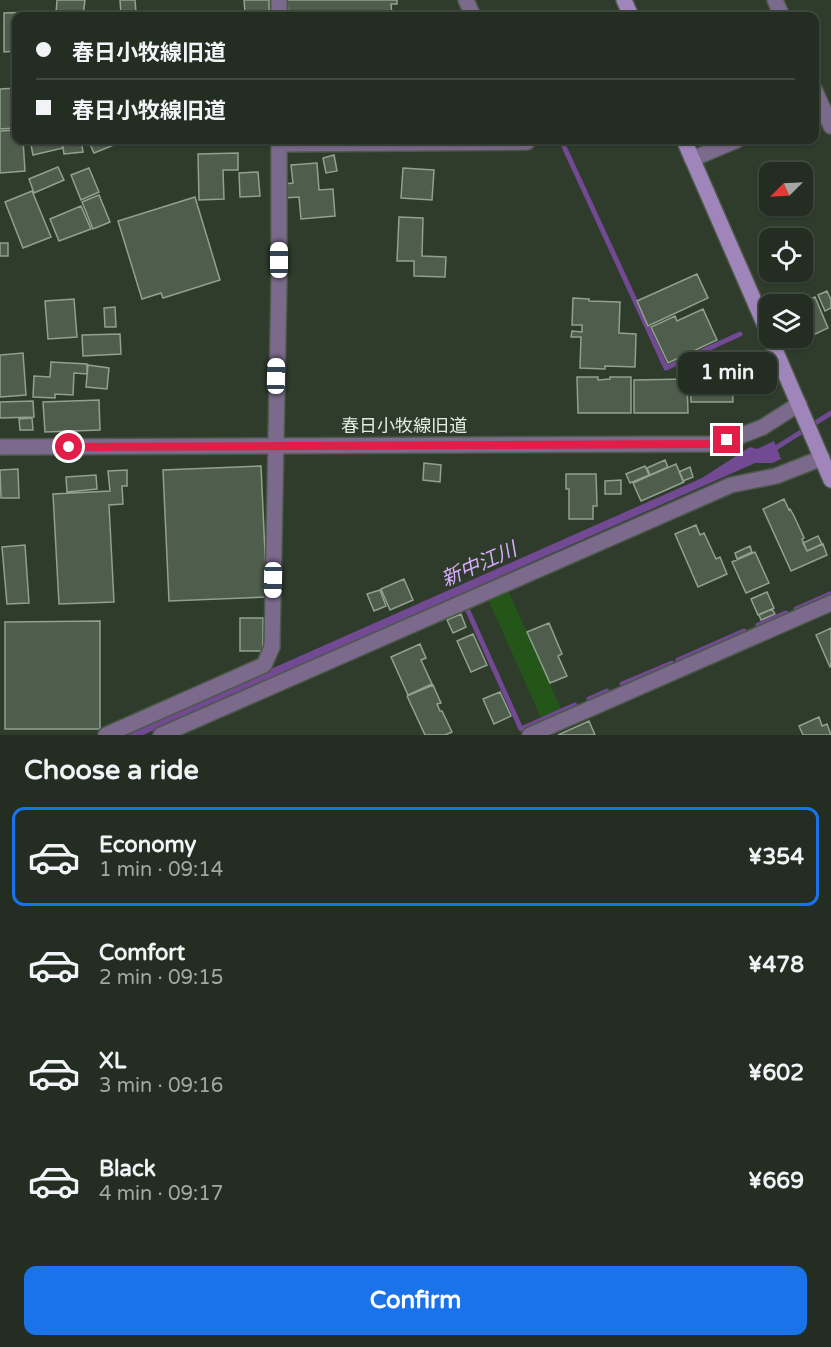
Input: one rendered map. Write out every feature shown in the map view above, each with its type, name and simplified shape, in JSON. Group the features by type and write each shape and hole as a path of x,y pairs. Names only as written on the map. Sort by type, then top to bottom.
{"main road":[{"path":"686,144 759,312"},
{"path":"775,348 831,480"}],"street":[{"path":"820,99 831,126"},
{"path":"168,725 264,665 272,647 279,283 279,144"},
{"path":"692,159 728,144"},
{"name":"春日小牧線旧道","path":"0,447 713,444 764,427 800,408"},
{"path":"106,735 168,725 731,484 776,476 822,458"},
{"path":"530,735 831,603"}],"green space":[{"path":"507,588 561,709 541,718 487,597"}],"shaded area":[{"path":"774,441 781,459 772,463 755,463 143,735 122,735 702,478 750,447 757,449"}],"building":[{"path":"57,0 85,0 84,12 56,12"},
{"path":"120,0 135,0 136,12 121,12"},
{"path":"244,0 269,0 269,12 245,12"},
{"path":"287,0 397,0 397,4 391,4 392,12 288,12"},
{"path":"4,13 12,13 12,51 4,52"},
{"path":"12,88 12,128 0,129 0,89"},
{"path":"12,130 12,144 23,144 25,171 0,173 0,131"},
{"path":"31,144 62,144 63,148 33,155"},
{"path":"62,144 82,144 83,152 64,154"},
{"path":"90,144 116,144 94,153"},
{"path":"238,153 238,170 223,170 224,199 199,200 198,154"},
{"path":"334,155 337,171 326,173 323,158"},
{"path":"317,163 319,190 333,189 335,216 301,219 299,197 284,198 283,184 293,183 291,165"},
{"path":"58,167 64,180 34,193 29,179"},
{"path":"89,168 99,192 81,200 71,175"},
{"path":"403,168 434,170 432,200 401,198"},
{"path":"258,172 260,196 240,197 239,173"},
{"path":"32,191 51,237 23,248 5,202"},
{"path":"99,195 110,222 93,229 82,202"},
{"path":"195,197 220,280 163,298 161,293 142,299 118,221"},
{"path":"81,206 91,229 59,241 50,219"},
{"path":"399,217 423,218 422,256 446,257 445,277 414,276 414,261 397,261"},
{"path":"0,243 8,243 8,256 0,256"},
{"path":"697,274 708,298 648,326 637,301"},
{"path":"827,291 831,300 831,308 825,311 818,295"},
{"path":"815,297 828,328 813,335 813,298"},
{"path":"573,298 620,302 619,333 636,334 635,367 580,368 581,337 571,337 572,331 582,332 582,325 572,325"},
{"path":"74,299 77,337 48,339 45,301"},
{"path":"115,307 116,327 105,327 104,308"},
{"path":"703,309 717,340 668,363 651,327 675,316 677,321"},
{"path":"120,334 121,354 83,356 82,335"},
{"path":"23,353 26,395 0,397 0,355"},
{"path":"704,355 721,355 721,364 704,364"},
{"path":"733,355 733,366 722,366 722,356"},
{"path":"51,362 87,364 87,374 74,373 73,395 55,394 55,398 33,397 34,376 50,377"},
{"path":"88,365 109,368 107,389 86,387"},
{"path":"687,367 687,379 678,379 677,368"},
{"path":"732,368 733,402 691,402 690,369"},
{"path":"735,369 741,369 742,387 735,387"},
{"path":"577,377 598,377 598,380 610,379 610,377 631,377 631,413 578,413"},
{"path":"687,379 688,413 634,413 634,380"},
{"path":"99,400 100,430 45,432 43,402"},
{"path":"33,401 34,417 0,418 0,402"},
{"path":"32,418 33,430 20,430 19,419"},
{"path":"665,460 668,467 650,475 647,468"},
{"path":"424,463 441,465 440,482 423,480"},
{"path":"676,464 684,482 641,501 633,483"},
{"path":"261,466 267,597 169,601 163,470"},
{"path":"645,466 649,475 630,483 626,474"},
{"path":"690,467 693,477 683,481 679,472"},
{"path":"18,469 19,498 1,498 0,470"},
{"path":"127,470 127,486 122,486 123,504 109,505 114,602 59,604 53,494 110,491 108,471"},
{"path":"566,474 596,474 597,506 593,506 593,519 569,519 569,489 566,489"},
{"path":"96,475 97,489 67,492 66,477"},
{"path":"621,480 621,494 605,494 605,481"},
{"path":"784,499 801,531 807,551 823,544 827,555 791,571 763,509"},
{"path":"696,525 700,535 704,533 716,559 720,557 727,574 698,587 675,534"},
{"path":"818,536 822,544 807,551 803,543"},
{"path":"25,545 29,603 7,604 2,547"},
{"path":"750,546 752,552 737,559 735,553"},
{"path":"755,552 769,583 746,593 732,562"},
{"path":"404,579 413,600 390,610 381,589"},
{"path":"380,590 386,606 374,611 367,594"},
{"path":"767,592 774,608 758,615 751,599"},
{"path":"772,609 775,614 761,620 759,615"},
{"path":"461,614 466,627 453,633 447,620"},
{"path":"240,618 263,618 263,651 240,651"},
{"path":"100,621 100,729 5,729 5,622"},
{"path":"549,623 562,654 558,656 567,676 550,683 527,632"},
{"path":"831,628 831,666 830,667 816,635"},
{"path":"473,634 487,665 471,672 457,641"},
{"path":"420,644 426,658 421,660 432,684 408,695 391,657"},
{"path":"433,685 441,703 437,704 452,732 445,735 425,735 407,696"},
{"path":"500,692 511,716 494,724 483,699"},
{"path":"819,717 822,726 827,724 831,735 803,735 799,726"},
{"path":"589,721 595,735 558,735"}],"waterway":[{"path":"563,144 666,368 740,334"},
{"name":"新中江川","path":"771,451 831,413"},
{"path":"796,609 830,594"},
{"path":"468,611 521,729 575,705"},
{"path":"758,625 786,613"},
{"path":"678,660 744,631"},
{"path":"622,684 672,663"},
{"path":"589,699 607,691"}],"route":[{"path":"69,447 713,444 727,440"}]}
